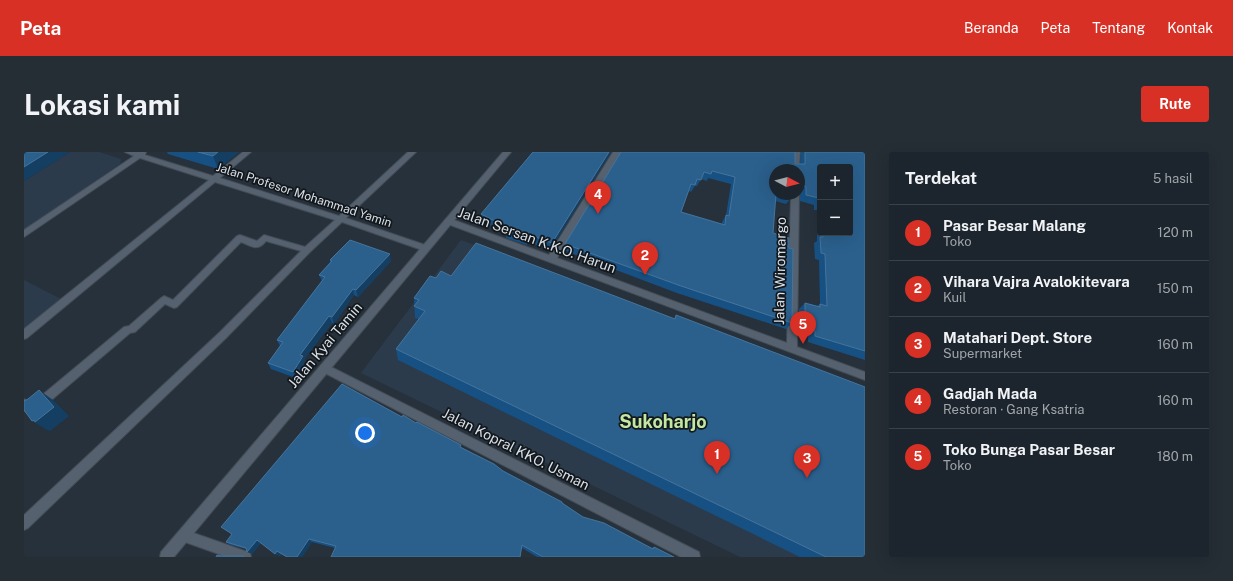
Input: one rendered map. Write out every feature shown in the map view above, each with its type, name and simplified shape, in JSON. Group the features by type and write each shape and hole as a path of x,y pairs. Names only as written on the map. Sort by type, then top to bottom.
{"street":[{"name":"Jalan Profesor Mohammad Yamin","path":"129,152 142,154 425,248"},
{"path":"24,335 247,152"},
{"path":"24,524 223,335 307,250 412,152"},
{"name":"Jalan Kyai Tamin","path":"166,557 507,152"},
{"path":"551,260 617,152"},
{"path":"795,164 796,152"},
{"path":"24,234 142,154"},
{"name":"Jalan Wiromargo","path":"792,349 795,200"},
{"name":"Jalan Sersan K.K.O. Harun","path":"448,221 865,376"},
{"path":"24,404 29,408 38,406 127,330 132,329 164,300 174,304 240,238 258,245 264,238 307,250"},
{"name":"Jalan Kopral KKO. Usman","path":"325,368 694,557"},
{"path":"185,536 245,557"}],"shaded area":[{"path":"70,152 99,152 121,159 120,164 24,230 24,181"},
{"path":"461,240 865,391 865,557 740,557 361,373"},
{"path":"24,280 63,300 24,332"}],"building":[{"path":"24,152 48,152 24,167"},
{"path":"198,152 218,152 213,156"},
{"path":"533,152 609,152 552,243 530,235 528,239 507,231 509,228 481,214"},
{"path":"621,152 795,152 795,164 769,164 769,200 776,200 773,233 789,238 789,248 793,249 792,323 681,286 565,244","holes":["712,171 735,177 729,216 726,215 725,225 681,212 691,184 695,185 697,179 701,180 704,172 711,174"]},
{"path":"805,152 865,152 865,351 815,336 815,331 805,328 805,303 820,307 820,304 827,306 825,254 821,253 820,237 853,236 853,164 817,164 817,198 806,195"},
{"path":"350,240 390,254 356,290 353,289 332,317 329,316 300,355 303,356 293,372 268,363 283,342 277,340 325,277 319,275 332,261 330,260"},
{"path":"476,243 675,319 676,315 865,387 865,557 826,557 396,349 425,311 414,306 419,300 414,298 430,276 436,278 441,271 451,276"},
{"path":"342,384 402,417 403,415 461,445 460,447 562,502 583,517 604,523 653,549 654,547 674,557 543,557 522,545 520,557 331,557 336,546 309,539 297,557 287,557 277,551 275,554 257,540 247,552 246,548 226,542 232,534 221,527"},
{"path":"39,390 54,407 35,422 34,420 32,421 24,410 24,401"},
{"path":"217,555 244,556 244,557 216,557"}],"place":[{"name":"Gadjah Mada","path":"598,214"},
{"name":"Vihara Vajra Avalokitevara","path":"645,275"},
{"name":"Toko Bunga Pasar Besar","path":"803,344"},
{"name":"Pasar Besar Malang","path":"717,474"},
{"name":"Matahari Dept. Store","path":"807,478"}],"district":[{"name":"Sukoharjo","path":"663,422"}]}
